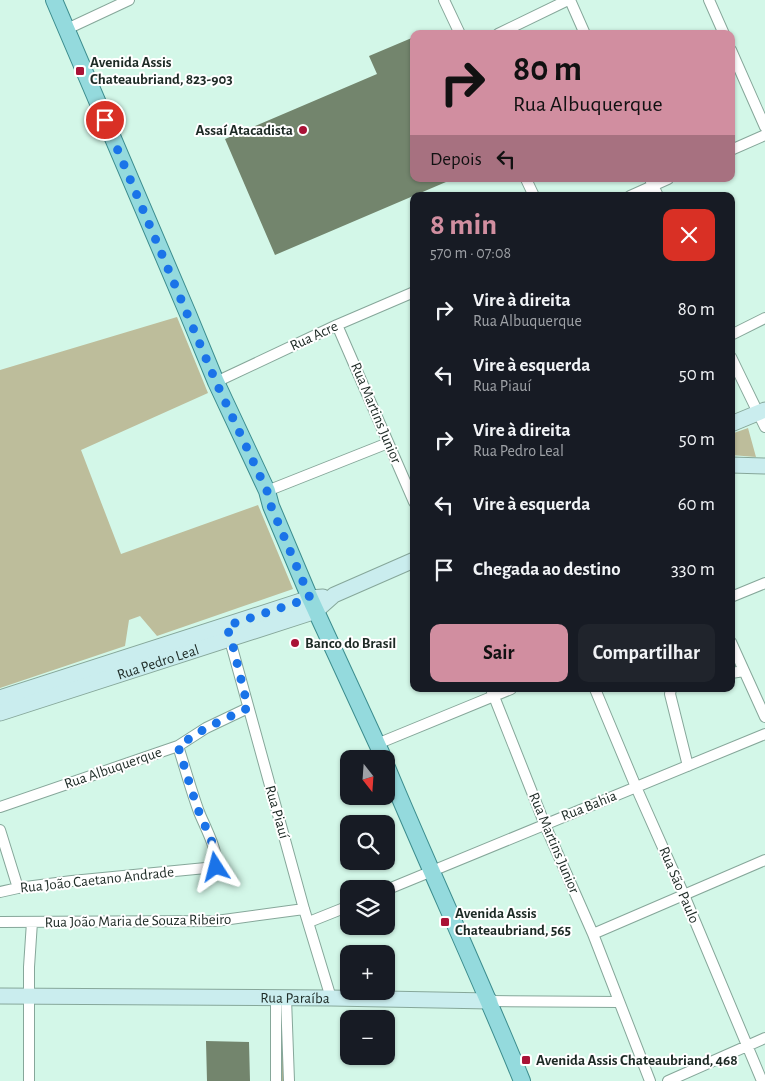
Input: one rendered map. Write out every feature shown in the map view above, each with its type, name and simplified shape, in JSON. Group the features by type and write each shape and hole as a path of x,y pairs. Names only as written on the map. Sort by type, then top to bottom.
{"main road":[{"path":"54,0 216,382 267,491 271,506 313,605 381,750"},
{"path":"735,422 762,412"},
{"path":"735,465 765,466"},
{"name":"Rua Pedro Leal","path":"0,698 228,632 313,605 410,562"},
{"name":"Rua Pedro Leal","path":"0,713 228,632"},
{"path":"395,786 431,872 490,1001 522,1081"},
{"name":"Rua Paraíba","path":"0,996 490,1001"}],"street":[{"path":"67,29 129,0"},
{"path":"444,0 458,30"},
{"path":"506,30 569,0 583,30"},
{"path":"709,0 722,30"},
{"path":"735,59 765,127"},
{"path":"735,148 765,135"},
{"path":"636,192 651,182"},
{"name":"Rua Acre","path":"216,382 337,325 410,294"},
{"path":"735,334 765,318"},
{"name":"Rua Martins Junior","path":"337,325 410,493"},
{"path":"735,364 762,412 765,428"},
{"path":"267,491 388,442"},
{"path":"735,595 765,583"},
{"name":"Rua Piauí","path":"228,632 304,909 331,998"},
{"path":"735,651 765,717"},
{"path":"735,673 744,671"},
{"path":"383,750 492,692"},
{"name":"Rua Martins Junior","path":"492,692 545,825 593,934 650,1081"},
{"name":"Rua São Paulo","path":"596,692 762,1081"},
{"path":"670,692 688,766"},
{"name":"Rua Albuquerque","path":"0,806 178,746 206,728 248,708"},
{"name":"Rua Bahia","path":"395,886 765,734"},
{"name":"Rua João Caetano Andrade","path":"0,892 72,881 216,867 216,859 211,841 199,812 178,746"},
{"path":"0,830 18,888"},
{"path":"593,934 765,860"},
{"name":"Rua João Maria de Souza Ribeiro","path":"0,922 216,921 304,909"},
{"path":"309,922 340,910"},
{"path":"29,1081 28,967 32,922"},
{"path":"276,1081 281,998"},
{"path":"281,998 289,1081"},
{"name":"Rua Paraíba","path":"490,1001 619,1002"},
{"path":"668,1081 765,1038"}],"green space":[{"path":"177,317 208,393 81,450 121,554 258,505 293,589 157,636 140,616 129,620 125,646 0,688 0,370"},
{"path":"748,428 756,457 735,455 735,433"},
{"path":"279,1000 285,1002 286,1081 279,1081"}],"building":[{"path":"410,39 410,182 446,182 423,192 410,192 410,197 275,255 225,139 377,74 369,56"},
{"path":"206,1041 249,1042 250,1081 207,1081"}],"place":[{"name":"Avenida Assis Chateaubriand, 823-903","path":"80,71"},
{"name":"Assaí Atacadista","path":"303,130"},
{"name":"Banco do Brasil","path":"295,643"},
{"name":"Avenida Assis Chateaubriand, 565","path":"445,922"},
{"name":"Avenida Assis Chateaubriand, 468","path":"526,1060"}],"route":[{"path":"105,120 216,382 267,491 271,506 310,598 226,626 231,638 248,708 206,728 178,746 199,812 211,841 217,862 216,867"}]}
